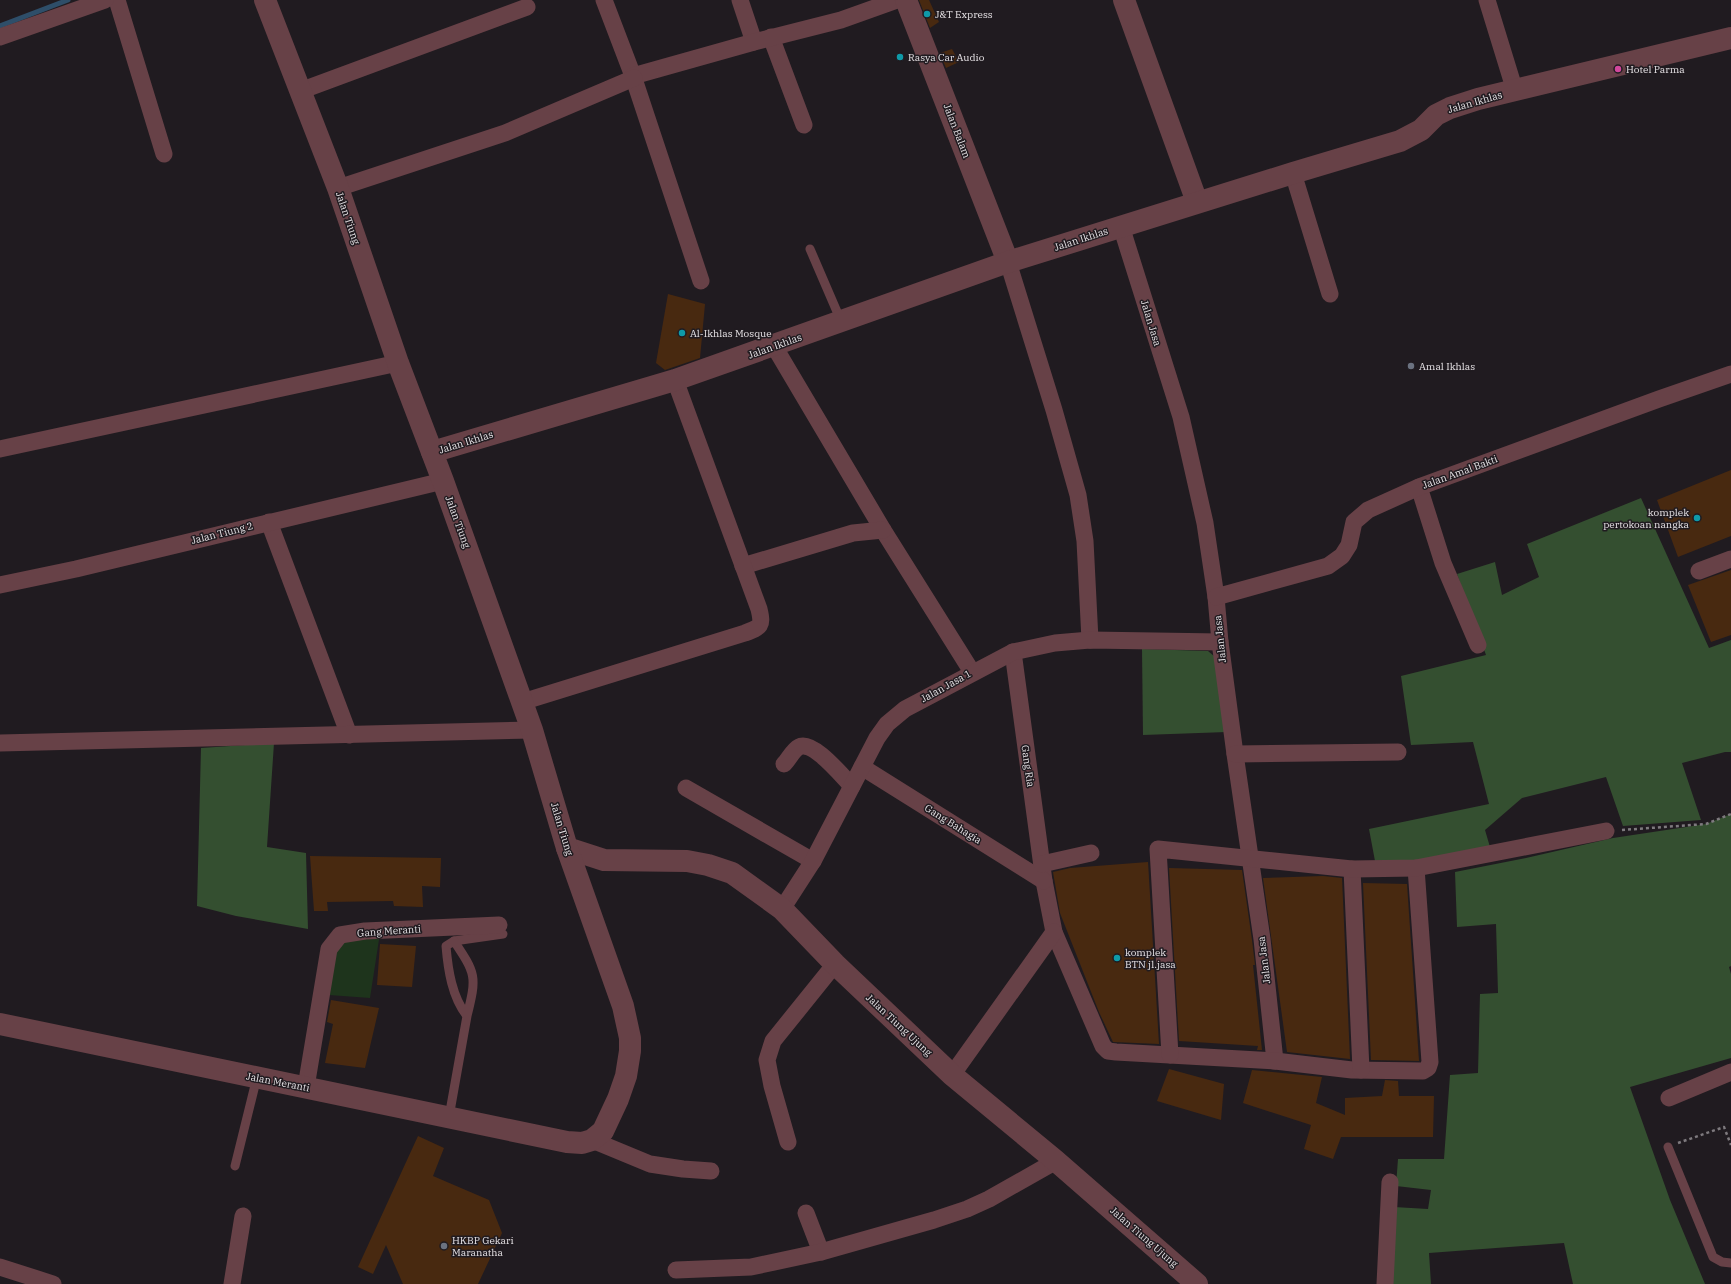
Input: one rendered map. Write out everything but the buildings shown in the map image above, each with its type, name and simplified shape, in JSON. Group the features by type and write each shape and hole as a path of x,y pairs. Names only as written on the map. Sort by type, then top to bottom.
{"street":[{"path":"0,37 106,0"},
{"path":"117,0 164,154"},
{"name":"Jalan Tiung","path":"265,0 338,188 398,363 443,481 532,730 567,848 623,1006 630,1038 630,1051 626,1076 618,1099 603,1131 592,1140"},
{"path":"604,0 633,77 701,281"},
{"path":"740,0 754,42"},
{"path":"338,188 505,133 633,77 771,37 841,20 898,0"},
{"name":"Jalan Balam","path":"906,0 1008,262"},
{"path":"1124,0 1197,202"},
{"path":"1487,0 1515,91"},
{"path":"300,91 528,7"},
{"path":"771,37 804,125"},
{"name":"Jalan Ikhlas","path":"432,452 675,380 1008,262 1293,172 1400,141 1421,130 1436,115 1450,108 1731,38"},
{"path":"1293,172 1330,294"},
{"name":"Jalan Jasa","path":"1121,226 1181,417 1205,523 1216,597 1220,642 1235,754 1262,939 1275,1061"},
{"path":"1008,262 1054,410 1078,494 1085,541 1090,640"},
{"path":"774,346 883,530 972,672"},
{"path":"0,449 398,363"},
{"name":"Jalan Amal Bakti","path":"1216,597 1328,566 1342,556 1349,545 1354,522 1368,510 1419,487 1731,374"},
{"path":"522,702 758,629 761,622 759,609 675,380"},
{"name":"Jalan Tiung 2","path":"0,584 76,569 443,481"},
{"path":"1419,487 1443,563 1478,645"},
{"path":"269,522 349,735"},
{"path":"743,566 853,533 883,530"},
{"path":"1699,572 1731,559"},
{"name":"Jalan Jasa 1","path":"782,909 814,861 862,767 887,724 905,709 972,672 1013,652 1055,643 1090,640 1220,642"},
{"name":"Gang Ria","path":"1013,652 1044,881 1054,932 1103,1046 1108,1051 1275,1061 1361,1070 1423,1071 1428,1068 1430,1062 1416,868"},
{"path":"0,743 532,730"},
{"path":"784,764 798,747 806,745 814,748 852,786"},
{"path":"1235,754 1398,752"},
{"name":"Gang Bahagia","path":"862,767 1044,881"},
{"path":"686,788 814,861"},
{"path":"1170,1055 1158,849 1352,869 1416,868 1606,831"},
{"name":"Jalan Tiung Ujung","path":"567,848 604,860 687,861 708,865 732,873 782,909 834,964 952,1075 1056,1161 1197,1284"},
{"path":"1042,864 1091,853"},
{"path":"1352,869 1361,1070"},
{"name":"Gang Meranti","path":"306,1087 329,949 340,935 365,931 496,930"},
{"path":"952,1075 1054,932"},
{"path":"788,1142 772,1086 767,1060 773,1041 834,964"},
{"name":"Jalan Meranti","path":"0,1024 556,1140 582,1143 592,1140"},
{"path":"1668,1098 1731,1072"},
{"path":"592,1140 650,1164 683,1169 711,1171"},
{"path":"676,1270 751,1267 821,1252 934,1220 967,1209 989,1199 1056,1161"},
{"path":"1385,1284 1390,1182"},
{"path":"806,1213 821,1252"},
{"path":"232,1284 243,1216"},
{"path":"0,1267 53,1284"}],"lane":[{"path":"810,250 842,322"},
{"path":"467,1016 459,1006 447,965 446,946 454,940 496,930"},
{"path":"449,1117 467,1016 474,991 472,968 454,940"},
{"path":"235,1166 257,1077"},
{"path":"1668,1147 1713,1257 1722,1262 1731,1263"}],"path":[{"path":"1606,831 1706,824 1731,814"},
{"path":"1668,1147 1724,1127 1731,1145"}],"green space":[{"path":"1641,498 1709,648 1731,640 1731,752 1725,752 1682,763 1701,820 1623,826 1606,777 1522,798 1485,830 1490,847 1422,861 1375,861 1369,829 1489,804 1473,742 1411,745 1401,676 1486,655 1457,574 1495,562 1502,595 1539,577 1527,544"},
{"path":"1142,649 1208,651 1215,657 1227,732 1143,735"},
{"path":"274,743 267,847 306,853 308,929 236,916 197,906 201,748"},
{"path":"1731,814 1731,966 1729,967 1731,974 1731,1058 1630,1087 1670,1200 1705,1284 1573,1284 1564,1243 1429,1253 1431,1284 1392,1284 1394,1207 1428,1209 1431,1190 1396,1186 1398,1159 1444,1159 1450,1075 1478,1073 1480,994 1498,993 1496,924 1457,927 1455,872 1526,858 1613,838 1706,824"},
{"path":"380,933 370,998 329,995 335,948 345,940"}],"waterway":[{"path":"0,26 68,0"}],"place":[{"name":"J&T Express","path":"927,14"},
{"name":"Rasya Car Audio","path":"900,57"},
{"name":"Hotel Parma","path":"1618,69"},
{"name":"Al-Ikhlas Mosque","path":"682,333"},
{"name":"Amal Ikhlas","path":"1411,366"},
{"name":"komplek pertokoan nangka","path":"1697,518"},
{"name":"komplek BTN jl.jasa","path":"1117,958"},
{"name":"HKBP Gekari Maranatha","path":"444,1246"}]}
